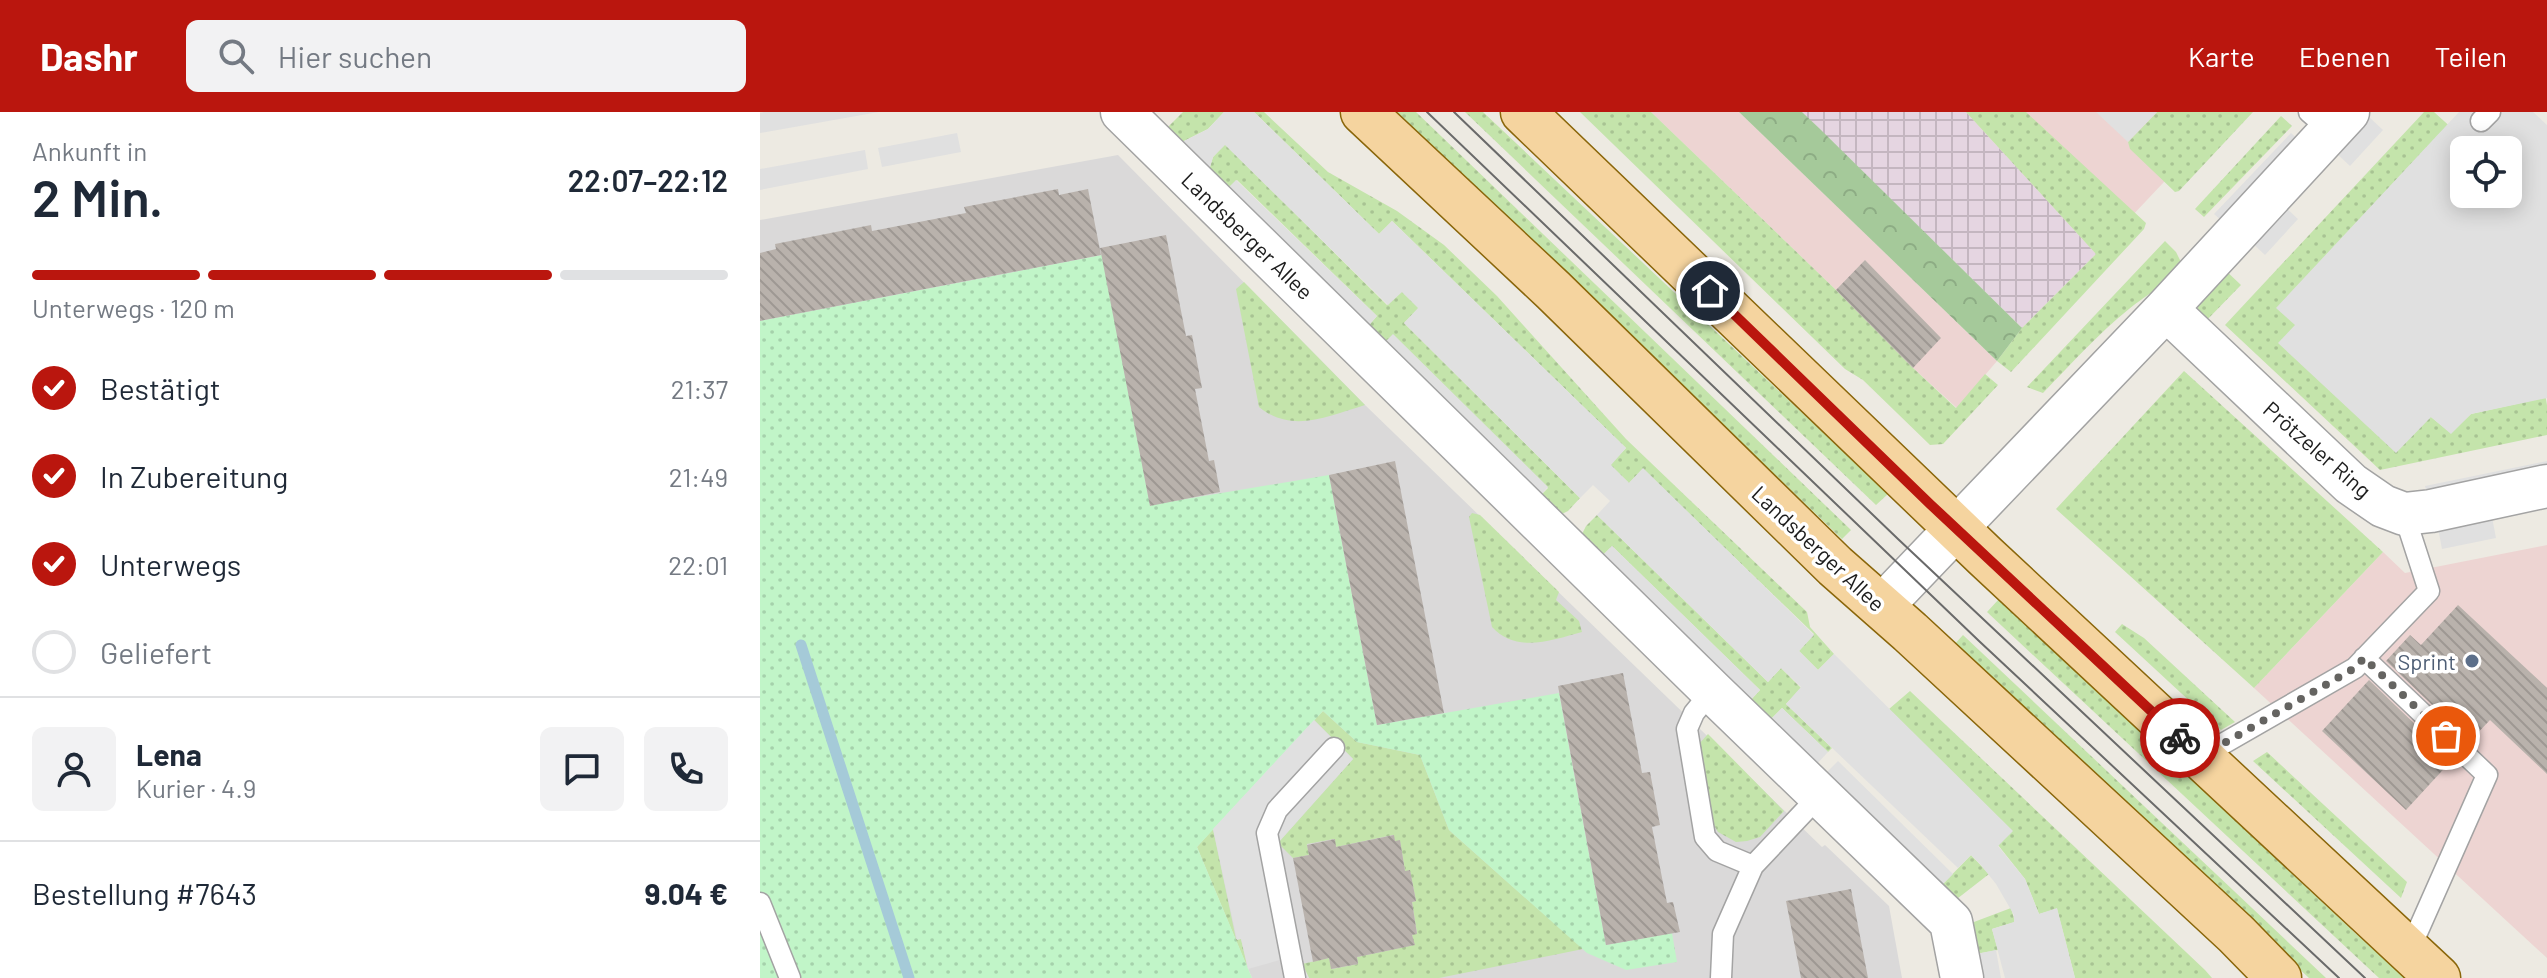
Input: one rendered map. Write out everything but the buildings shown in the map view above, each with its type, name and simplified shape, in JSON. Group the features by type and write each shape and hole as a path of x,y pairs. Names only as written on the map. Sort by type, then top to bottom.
{"main road":[{"name":"Landsberger Allee","path":"1363,112 1553,290 1835,566 2236,934 2279,978"},
{"path":"1523,112 1955,528 2424,964"}],"street":[{"name":"Landsberger Allee","path":"1122,112 1564,531 1712,691 1951,922 1962,978"},
{"path":"1881,607 2166,309 2329,118"},
{"name":"Prötzeler Ring","path":"2166,309 2351,484 2383,506 2404,514"},
{"path":"2404,514 2547,486"}],"lane":[{"path":"2200,757 2355,668 2429,591 2404,514"},
{"path":"2364,658 2487,775 2424,964"},
{"path":"1712,691 1694,713 1687,729 1705,837 1717,851 1753,866"},
{"path":"1295,978 1267,833 1277,810 1334,748"},
{"path":"1721,978 1723,934 1753,866 1820,795"},
{"path":"760,903 790,978"}],"shaded area":[{"path":"879,112 760,133 760,113"},
{"path":"1224,112 1254,112 1379,234 1392,221 1626,448 1611,465 1629,483 1643,468 1814,635 1799,651 1818,670 1834,654 2013,831 1998,846 2025,879 2039,914 2057,908 2075,978 2005,978 1992,929 2014,922 2014,915 1980,864 1971,855 1958,868 1786,704 1801,687 1781,668 1768,682 1597,515 1610,501 1593,485 1580,498 1404,323 1418,308 1402,292 1388,305 1225,145 1213,157 1207,177 1174,146 1208,129"},
{"path":"1651,112 1739,112 1997,361 1957,408"},
{"path":"1802,112 1966,112 2096,254 2022,328"},
{"path":"1966,112 2230,112 2096,254"},
{"path":"2096,112 2157,112 2128,142"},
{"path":"2459,112 2533,112 2547,125 2547,398 2471,414 2451,434 2431,417 2396,453 2278,343 2295,325 2276,308"},
{"path":"2367,115 2383,130 2350,166 2334,151"},
{"path":"957,133 961,152 882,167 878,148"},
{"path":"2291,133 2300,141 2223,222 2214,214"},
{"path":"865,150 868,169 760,190 760,169"},
{"path":"1118,155 1365,405 1822,847 1825,845 1889,906 1902,978 1252,978 1197,847 1323,711 1155,534 760,395 760,220"},
{"path":"1236,180 1377,316 1363,332 1223,193"},
{"path":"2282,204 2298,219 2265,255 2249,240"},
{"path":"1393,334 1548,487 1536,500 1380,347"},
{"path":"2547,461 2547,472 2428,497 2425,486"},
{"path":"2492,517 2496,538 2442,549 2438,528"},
{"path":"2547,545 2547,958 2254,688 2383,552 2405,573"},
{"path":"1612,546 1760,690 1748,703 1599,559"},
{"path":"1782,708 1828,752 1814,767 1768,722"},
{"path":"1314,720 1353,759 1278,843 1300,959 1309,978 1284,978 1280,960 1248,969 1241,939 1237,940 1213,829"},
{"path":"1838,761 1953,874 1938,889 1823,776"},
{"path":"1996,950 2001,978 1981,978 1976,954"}],"green space":[{"path":"1183,112 1224,112 1208,129 1174,146 1161,134"},
{"path":"1254,112 1264,112 1328,172 1397,211 1444,245 1497,296 1626,439 1807,612 1810,627 1834,654 1818,670 1799,651 1814,634 1643,469 1629,483 1610,465 1626,448 1392,221 1379,234"},
{"path":"1397,112 1416,112 1851,530 1842,539"},
{"path":"1465,112 1483,112 1888,494 1876,505"},
{"path":"1580,112 1651,112 1956,408 1985,374 1998,385 1943,444 1930,445 1863,380 1845,369"},
{"path":"1739,112 1802,112 1820,129 2022,328 1997,361"},
{"path":"1966,112 2026,112 2146,223 2144,229 2011,372 1997,361 2022,328 2096,254"},
{"path":"2157,112 2253,112 2175,192 2130,149 2128,142"},
{"path":"2424,112 2434,112 2461,136 2441,132 2277,308 2296,325 2451,433 2471,414 2534,400 2541,372 2547,405 2547,435 2380,470 2225,325"},
{"path":"2281,116 2292,126 2204,217 2195,209"},
{"path":"1225,144 1387,305 1401,291 1419,308 1404,323 1580,498 1568,511 1552,519 1536,500 1548,488 1393,335 1380,347 1363,332 1377,316 1237,180 1223,193 1207,177 1213,157"},
{"path":"2165,241 2182,264 2177,271 2106,329 2043,393 2027,387"},
{"path":"1102,255 1150,505 1329,475 1377,725 1559,693 1606,945 1672,933 1677,962 1626,970 1587,953 1449,830 1420,755 1357,742 1323,711 1197,847 1252,978 760,978 760,321"},
{"path":"2223,268 2241,285 2203,324 2198,302"},
{"path":"1244,282 1365,405 1324,418 1298,421 1284,420 1259,407 1236,289"},
{"path":"2184,371 2383,552 2254,688 2056,509"},
{"path":"1472,513 1480,515 1559,592 1556,600 1579,621 1582,632 1524,643 1502,635 1492,627 1469,517"},
{"path":"1597,515 1768,682 1781,668 1801,688 1786,704 1832,748 1828,752 1782,708 1768,722 1748,703 1760,690 1612,546 1599,559 1579,540 1586,526"},
{"path":"1999,599 2405,978 2379,978 1987,612"},
{"path":"2122,624 2144,638 2235,722 2221,730 2115,632"},
{"path":"1963,635 2326,978 2309,978 1953,646"},
{"path":"1910,691 2212,978 2075,978 2057,909 2039,914 2025,879 1998,845 2012,831 1889,709"},
{"path":"1323,711 1357,742 1420,755 1449,830 1583,949 1439,978 1309,978 1302,964 1329,958 1332,969 1358,964 1357,957 1414,945 1412,935 1417,933 1412,902 1416,901 1410,871 1405,871 1400,841 1395,841 1393,835 1336,847 1334,839 1307,844 1309,855 1293,858 1278,843 1353,759 1314,720"},
{"path":"1708,734 1784,811 1760,837 1736,842 1718,832 1712,822 1698,745"},
{"path":"2267,752 2407,882 2401,898 2253,761"},
{"path":"1213,829 1236,939 1241,939 1248,969 1197,847"},
{"path":"1971,855 1989,874 1953,902 1938,889"},
{"path":"2011,908 2015,922 1992,929 1998,950 1976,954 1966,925"}],"waterway":[{"path":"801,645 909,978"}],"tram line":[{"path":"1427,112 1979,641 2339,978"},
{"path":"1454,112 1898,539 2365,978"}],"way so far":[{"path":"2180,738 2200,757 2355,668 2364,658 2446,736"}],"place":[{"name":"Sprint","path":"2472,661"}],"route":[{"path":"1710,291 2023,593 2180,738"}]}
